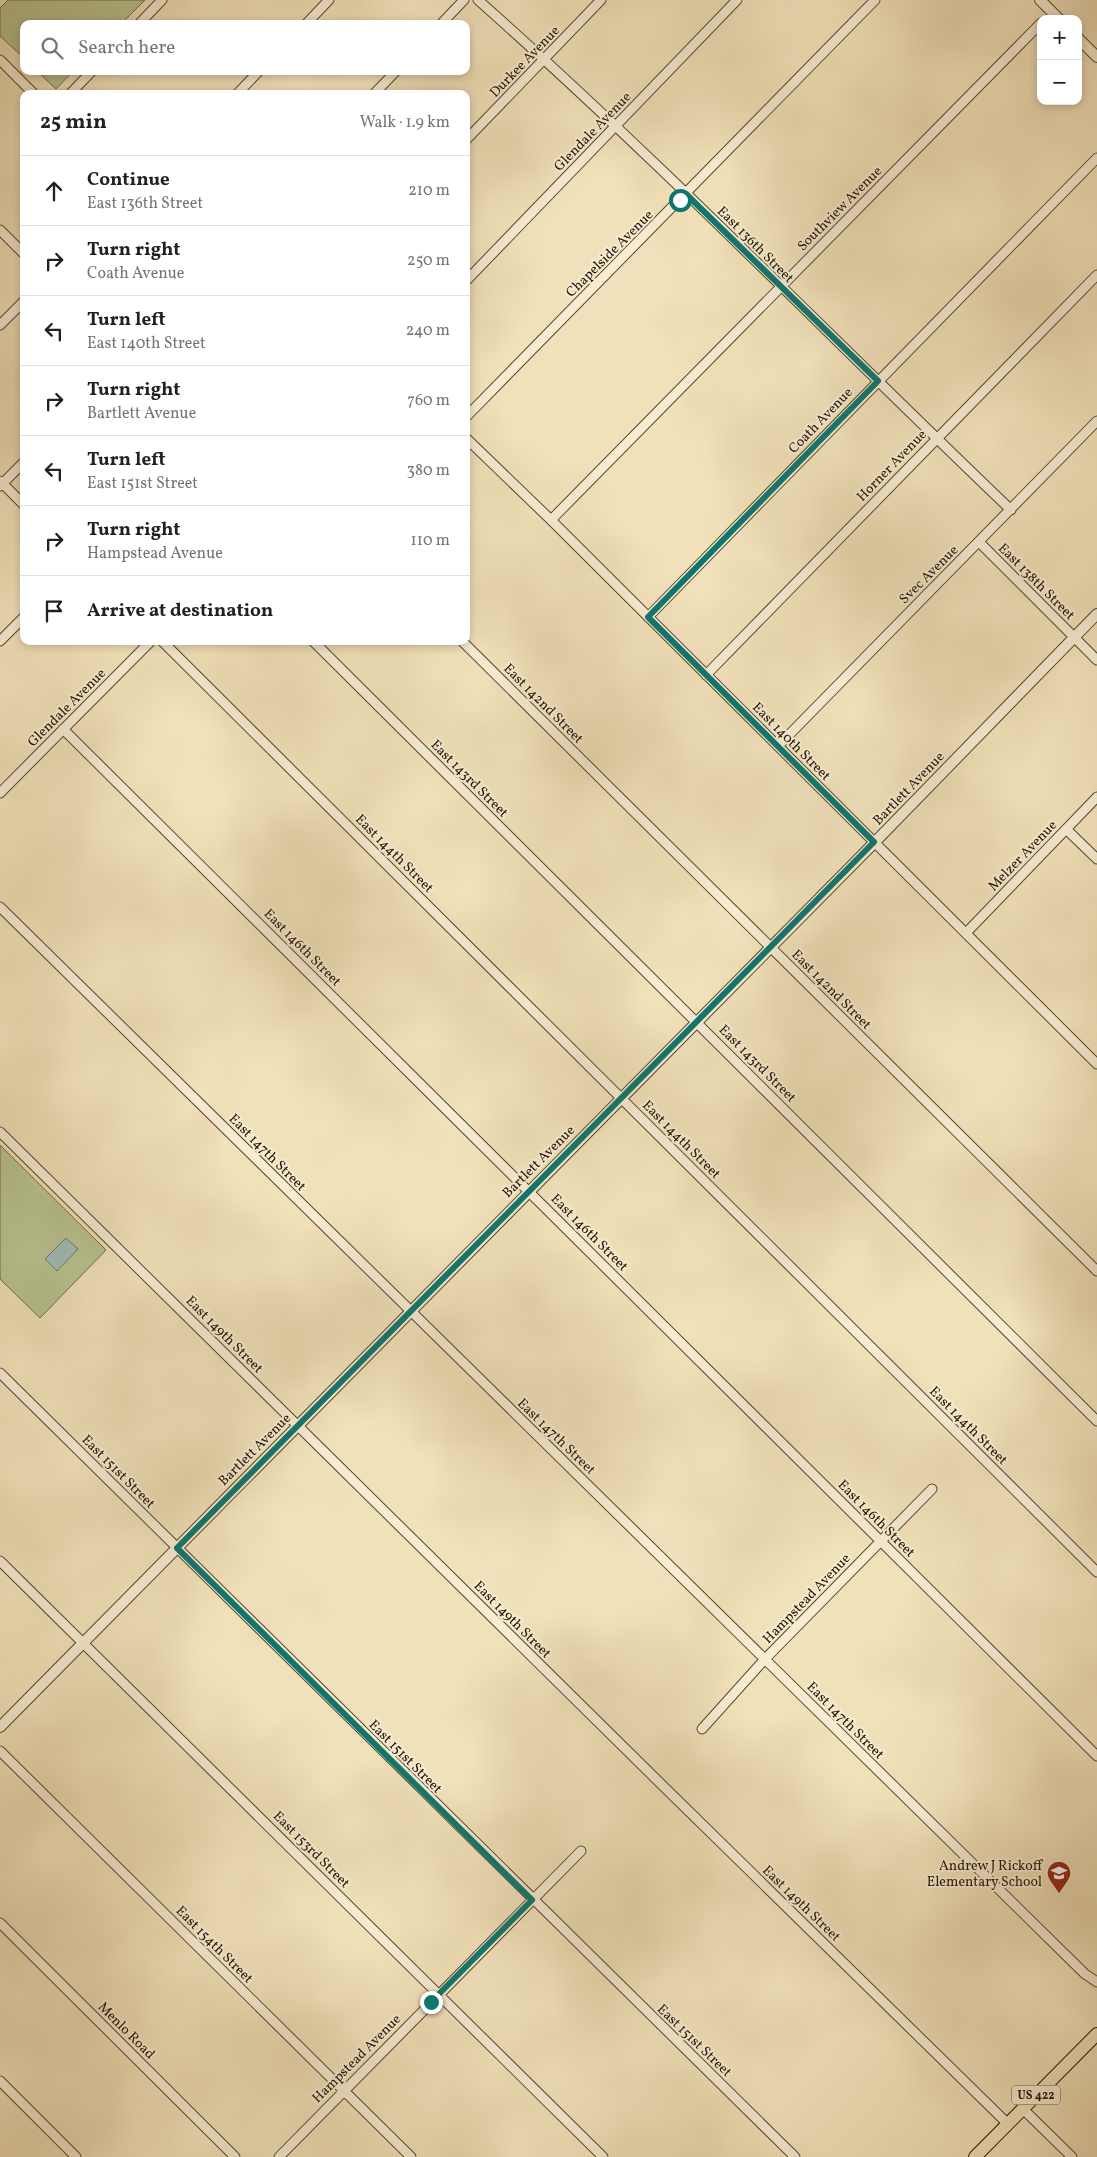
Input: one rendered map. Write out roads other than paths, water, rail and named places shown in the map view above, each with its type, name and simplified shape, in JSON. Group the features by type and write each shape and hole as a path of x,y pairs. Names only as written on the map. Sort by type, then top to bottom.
{"main road":[{"name":"US 422","path":"975,2157 1097,2034"}],"street":[{"path":"143,20 162,0"},
{"path":"310,20 329,0"},
{"path":"445,20 464,0"},
{"name":"East 136th Street","path":"478,0 545,59 686,194 1010,510"},
{"name":"Durkee Avenue","path":"470,136 602,0"},
{"name":"Glendale Avenue","path":"470,277 737,0"},
{"name":"Chapelside Avenue","path":"470,413 875,0"},
{"path":"1040,0 1051,15"},
{"name":"Southview Avenue","path":"551,520 1037,27"},
{"path":"1082,42 1097,57"},
{"path":"0,60 30,90"},
{"path":"74,90 88,75"},
{"path":"241,90 255,75"},
{"path":"378,90 392,75"},
{"name":"Coath Avenue","path":"648,617 1097,158"},
{"path":"0,230 20,250"},
{"name":"Horner Avenue","path":"706,675 1097,275"},
{"path":"0,325 20,305"},
{"name":"Svec Avenue","path":"778,746 1097,421"},
{"name":"East 140th Street","path":"470,442 551,520 1097,1064"},
{"path":"20,466 1,484 20,501"},
{"name":"East 138th Street","path":"979,542 1097,660"},
{"name":"Bartlett Avenue","path":"0,1727 1097,614"},
{"path":"0,641 20,621"},
{"name":"Glendale Avenue","path":"0,793 147,645"},
{"name":"East 144th Street","path":"166,645 1097,1572"},
{"name":"East 143rd Street","path":"317,645 1097,1421"},
{"name":"East 142nd Street","path":"466,645 1097,1271"},
{"name":"East 146th Street","path":"63,729 1097,1756"},
{"name":"Melzer Avenue","path":"966,933 1097,797"},
{"path":"1066,829 1097,859"},
{"name":"East 147th Street","path":"0,907 1077,1966 1097,1982"},
{"name":"East 149th Street","path":"0,1132 660,1784 1008,2124"},
{"name":"East 151st Street","path":"0,1373 532,1900 795,2157"},
{"name":"Hampstead Avenue","path":"702,1730 765,1659 932,1489"},
{"name":"East 153rd Street","path":"0,1561 603,2157"},
{"name":"East 154th Street","path":"0,1751 411,2157"},
{"name":"Hampstead Avenue","path":"279,2157 343,2090 581,1851"},
{"name":"Menlo Road","path":"0,1923 235,2157"},
{"path":"0,2081 76,2157"},
{"path":"1023,2109 1072,2157"}],"water":[{"path":"66,1238 78,1249 57,1271 45,1259"}],"place":[{"name":"Andrew J Rickoff Elementary School","path":"1059,1894"}]}
